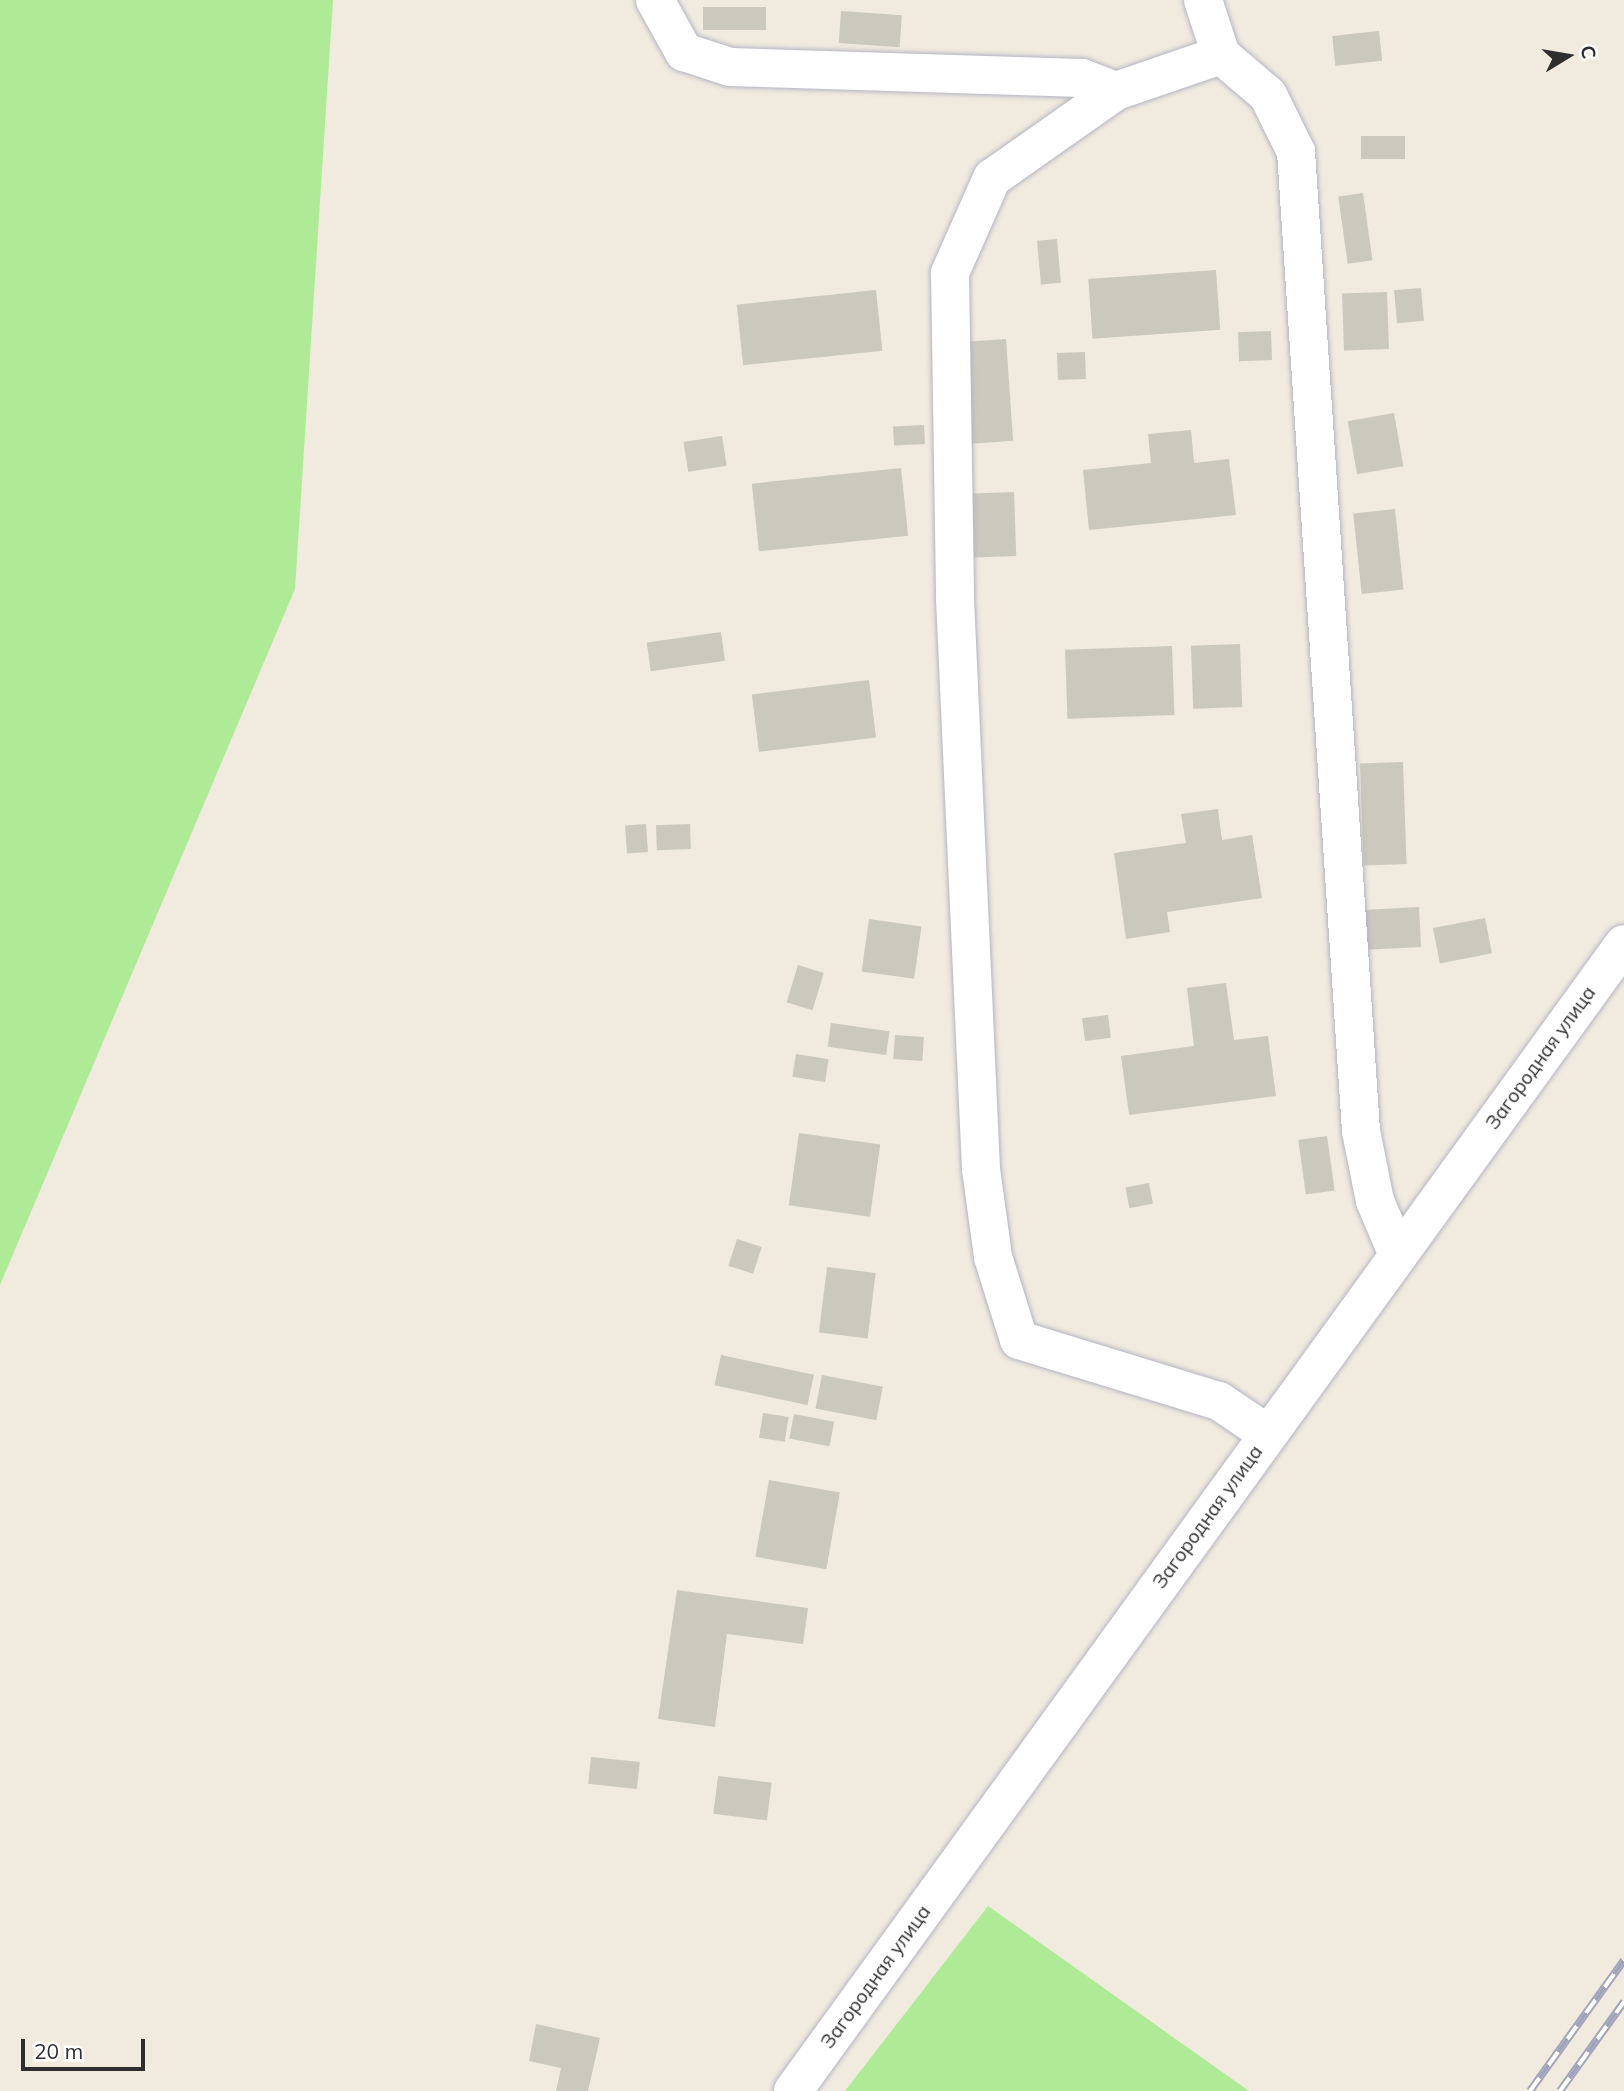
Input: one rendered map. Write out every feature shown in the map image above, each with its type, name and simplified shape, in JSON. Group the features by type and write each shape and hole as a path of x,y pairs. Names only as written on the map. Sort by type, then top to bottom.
{"street":[{"path":"655,0 684,52 730,67 1082,78 1116,91"},
{"path":"1203,0 1221,55 1268,95 1296,152 1361,1130 1375,1201 1398,1255"},
{"path":"1221,55 1116,91 992,178 950,273 956,598 981,1169 993,1257 1019,1339 1219,1401 1268,1434"},
{"name":"Загородная улица","path":"793,2091 1624,944"}],"green space":[{"path":"0,0 333,0 295,589 0,1285"},
{"path":"988,1906 1249,2091 845,2091"}],"building":[{"path":"703,7 766,7 766,30 703,30"},
{"path":"841,11 902,15 900,47 839,43"},
{"path":"1379,31 1382,61 1335,66 1332,36"},
{"path":"1361,136 1405,136 1405,159 1361,159"},
{"path":"1363,193 1372,260 1348,264 1338,196"},
{"path":"1057,239 1061,283 1041,285 1037,241"},
{"path":"1216,270 1220,330 1092,339 1088,279"},
{"path":"1421,288 1424,321 1397,323 1394,290"},
{"path":"876,290 882,351 743,365 737,305"},
{"path":"1387,292 1389,349 1344,351 1342,294"},
{"path":"1271,331 1272,360 1239,361 1238,332"},
{"path":"1006,339 1013,441 964,444 957,342"},
{"path":"1085,352 1086,379 1058,380 1057,353"},
{"path":"1394,413 1403,466 1357,474 1348,421"},
{"path":"924,425 925,444 894,446 893,427"},
{"path":"1191,430 1194,463 1229,459 1236,515 1089,530 1083,470 1151,463 1148,434"},
{"path":"722,436 727,466 688,472 683,442"},
{"path":"901,468 908,536 759,551 752,484"},
{"path":"1014,492 1016,556 974,557 972,493"},
{"path":"1395,509 1403,590 1362,594 1353,513"},
{"path":"721,632 725,661 651,671 647,642"},
{"path":"1240,644 1242,707 1193,709 1191,646"},
{"path":"1172,646 1174,715 1067,719 1065,650"},
{"path":"869,680 876,738 759,752 752,694"},
{"path":"1403,762 1407,864 1364,865 1360,764"},
{"path":"1218,809 1222,840 1252,835 1262,898 1167,912 1170,932 1126,939 1114,853 1186,843 1181,814"},
{"path":"646,824 648,852 627,853 625,825"},
{"path":"690,824 691,849 657,850 656,825"},
{"path":"1419,907 1421,947 1361,950 1359,910"},
{"path":"1485,918 1492,953 1440,963 1433,928"},
{"path":"869,919 921,926 914,979 862,971"},
{"path":"798,965 824,973 812,1010 787,1002"},
{"path":"1226,983 1234,1040 1268,1036 1276,1096 1129,1115 1121,1056 1194,1046 1187,988"},
{"path":"1108,1015 1111,1038 1085,1041 1082,1018"},
{"path":"831,1023 889,1031 886,1055 828,1047"},
{"path":"895,1035 924,1037 922,1061 893,1059"},
{"path":"796,1054 829,1059 825,1082 792,1077"},
{"path":"799,1133 880,1144 870,1217 789,1205"},
{"path":"1327,1136 1335,1190 1306,1195 1298,1140"},
{"path":"1149,1183 1153,1204 1129,1208 1125,1188"},
{"path":"737,1239 762,1247 753,1274 728,1266"},
{"path":"827,1267 876,1273 868,1338 819,1333"},
{"path":"721,1355 814,1375 807,1405 715,1385"},
{"path":"822,1375 883,1387 876,1420 816,1408"},
{"path":"763,1413 789,1417 785,1442 759,1438"},
{"path":"794,1414 834,1422 829,1446 789,1439"},
{"path":"769,1480 840,1493 826,1569 755,1557"},
{"path":"677,1590 808,1608 803,1644 727,1634 715,1727 658,1719"},
{"path":"591,1757 640,1762 637,1789 588,1784"},
{"path":"718,1776 772,1783 767,1820 713,1814"},
{"path":"536,2024 600,2038 588,2091 556,2091 561,2068 529,2061"}],"railway":[{"path":"1530,2091 1624,1960"},
{"path":"1560,2091 1624,2002"}]}
